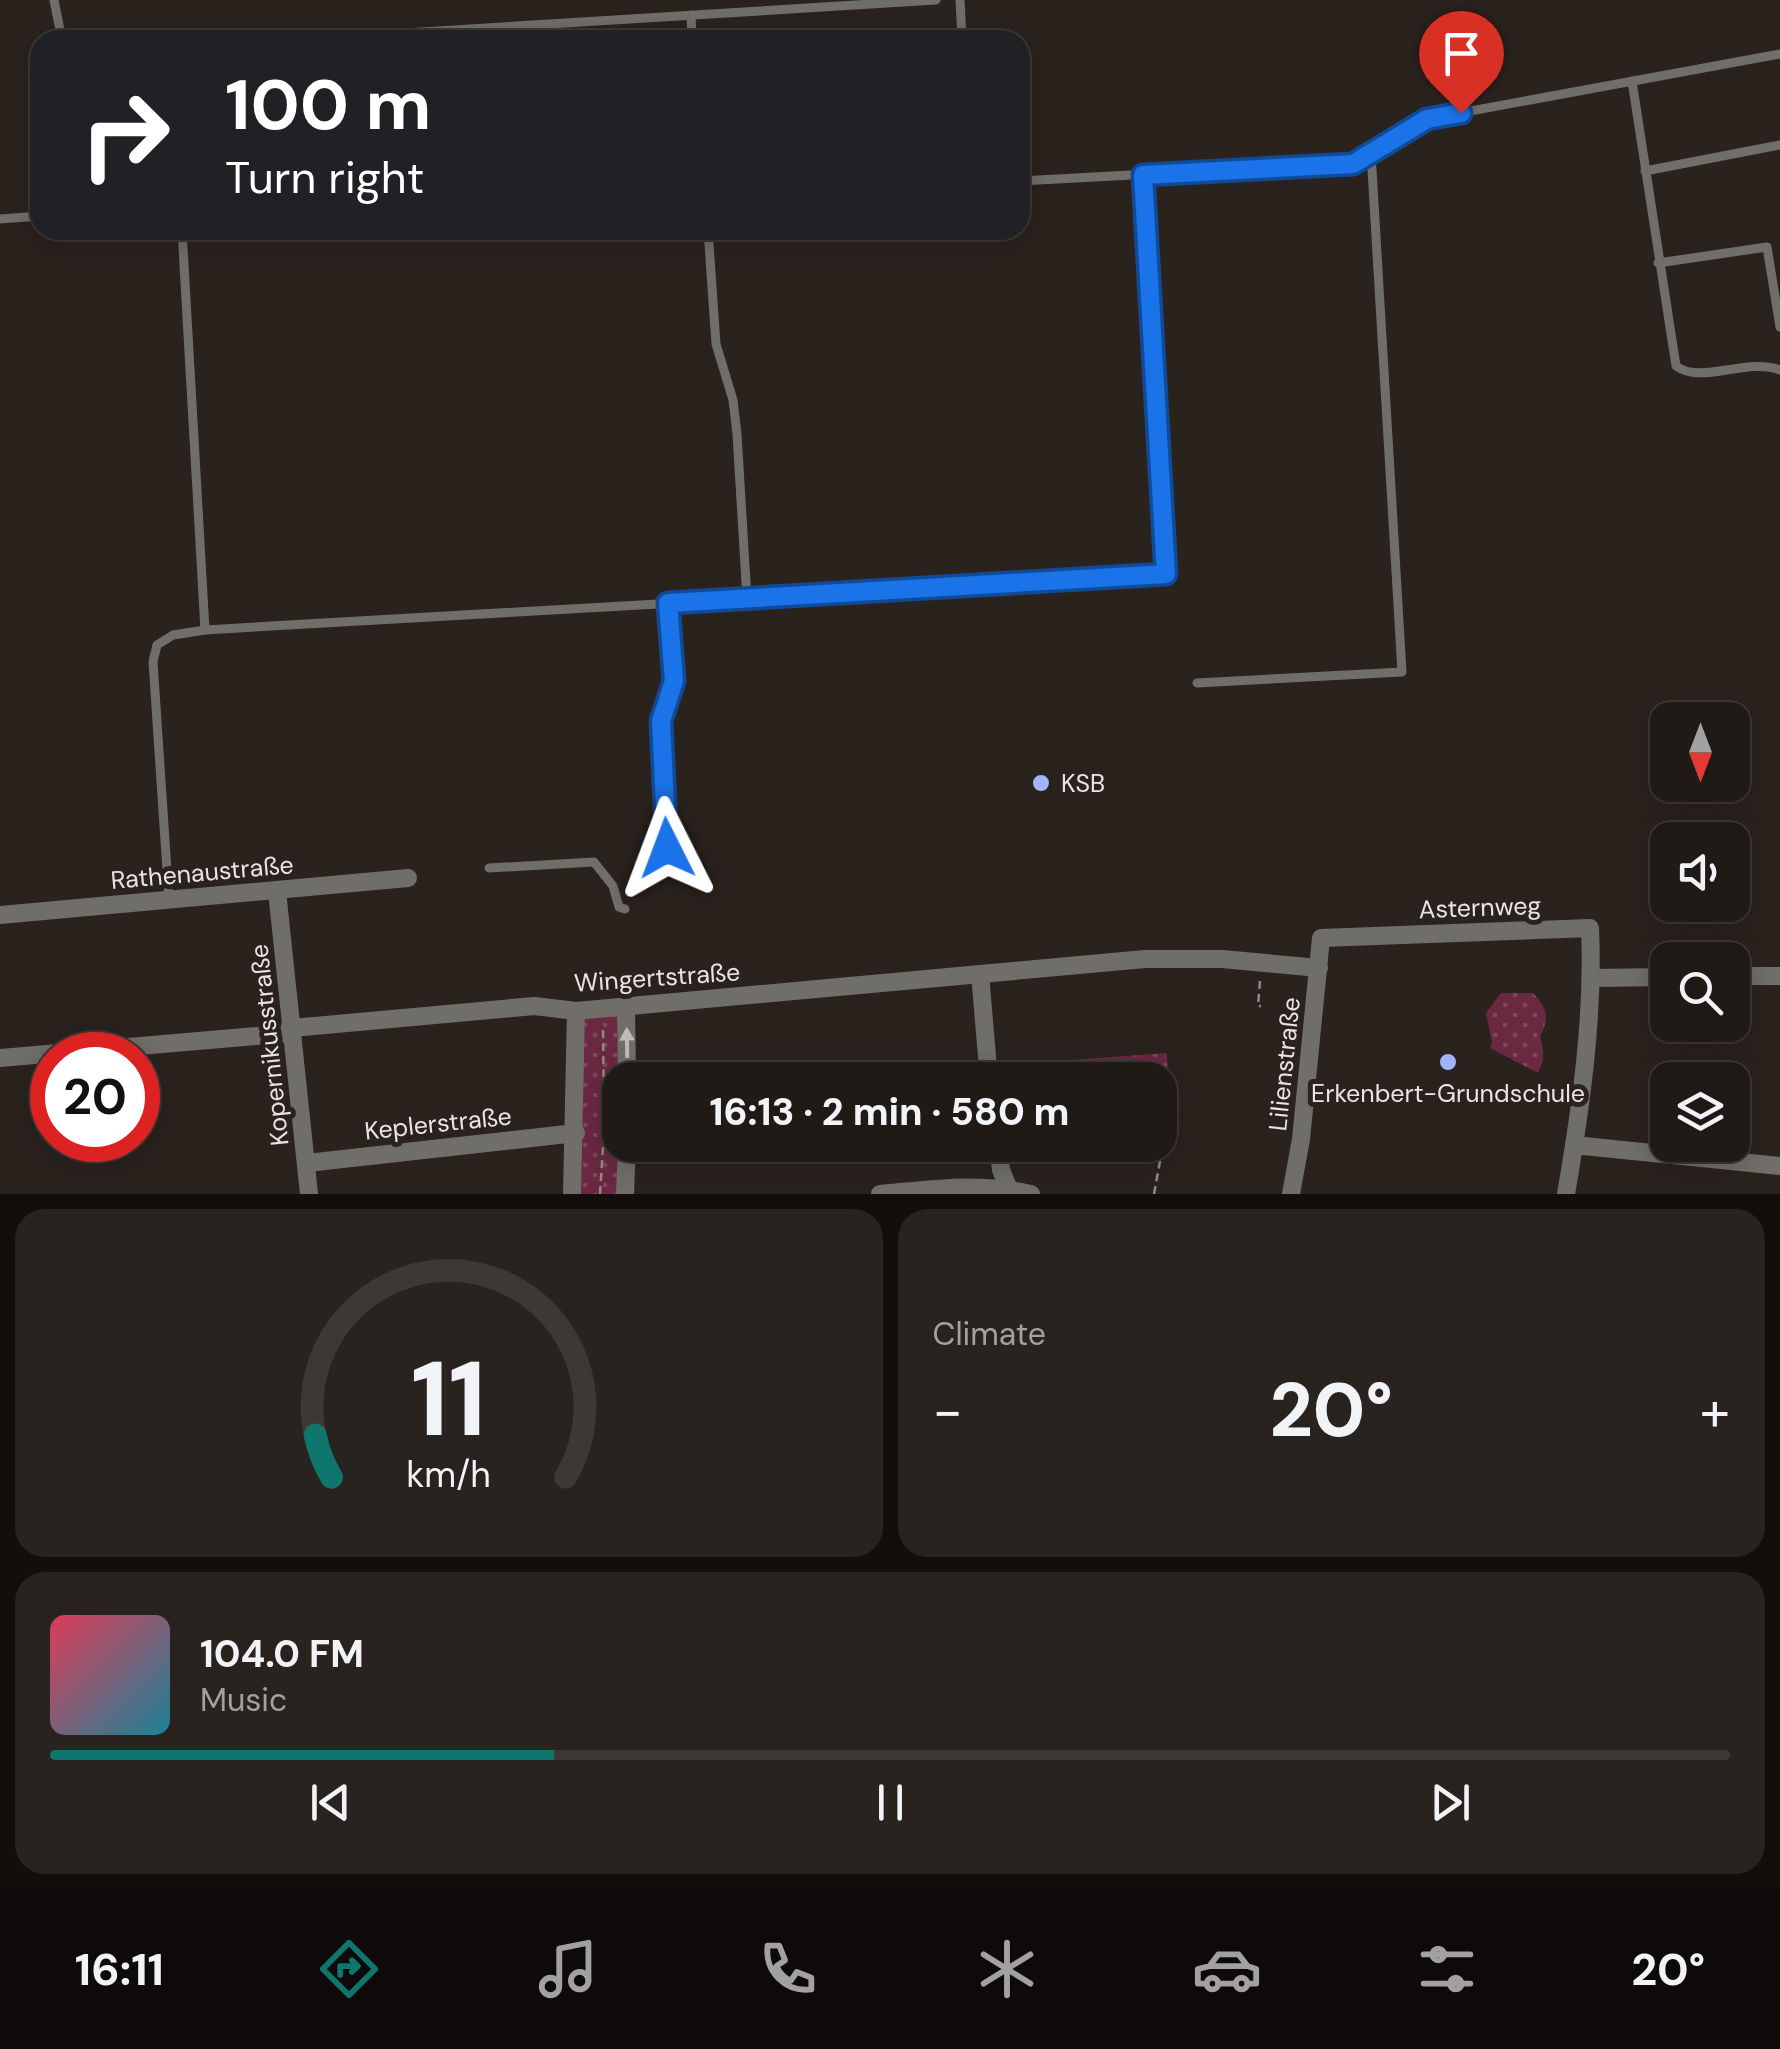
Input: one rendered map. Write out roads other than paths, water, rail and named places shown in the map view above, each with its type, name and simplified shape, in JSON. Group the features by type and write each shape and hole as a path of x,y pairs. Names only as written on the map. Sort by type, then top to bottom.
{"street":[{"name":"Rathenaustraße","path":"0,916 408,878"},
{"name":"Kopernikusstraße","path":"277,890 310,1194"},
{"name":"Asternweg","path":"1321,938 1590,928 1592,978"},
{"name":"Lilienstraße","path":"1291,1194 1301,1140 1321,938"},
{"name":"Wingertstraße","path":"0,1058 280,1034 292,1028 534,1006 576,1011 1145,959 1262,962 1318,968"},
{"path":"980,974 987,1062"},
{"path":"1750,976 1780,976"},
{"path":"1566,1194 1592,978 1650,977"},
{"path":"626,1006 627,1062"},
{"path":"572,1194 576,1011"},
{"name":"Keplerstraße","path":"306,1162 576,1132"},
{"path":"1574,1145 1780,1166"},
{"path":"625,1194 626,1162"},
{"path":"1001,1162 1011,1192"},
{"path":"880,1194 973,1186 1031,1194"}],"lane":[{"path":"54,0 60,30"},
{"path":"452,30 936,0"},
{"path":"960,0 962,30"},
{"path":"691,15 692,30"},
{"path":"1030,181 1353,164 1427,119 1780,54"},
{"path":"1632,81 1676,366 1690,373 1754,365 1780,370"},
{"path":"1645,172 1780,145"},
{"path":"1197,683 1402,672 1370,153"},
{"path":"169,900 153,662 157,645 173,635 205,630 1166,574 1143,175"},
{"path":"0,219 30,217"},
{"path":"183,240 205,630"},
{"path":"709,240 716,344 733,400 739,450 747,598"},
{"path":"1658,264 1768,246 1780,327"},
{"path":"667,848 661,721 674,681 668,603"},
{"path":"489,868 594,862 613,886 618,907 624,909"}],"place":[{"name":"KSB","path":"1041,783"},
{"name":"Erkenbert-Grundschule","path":"1448,1062"}]}
